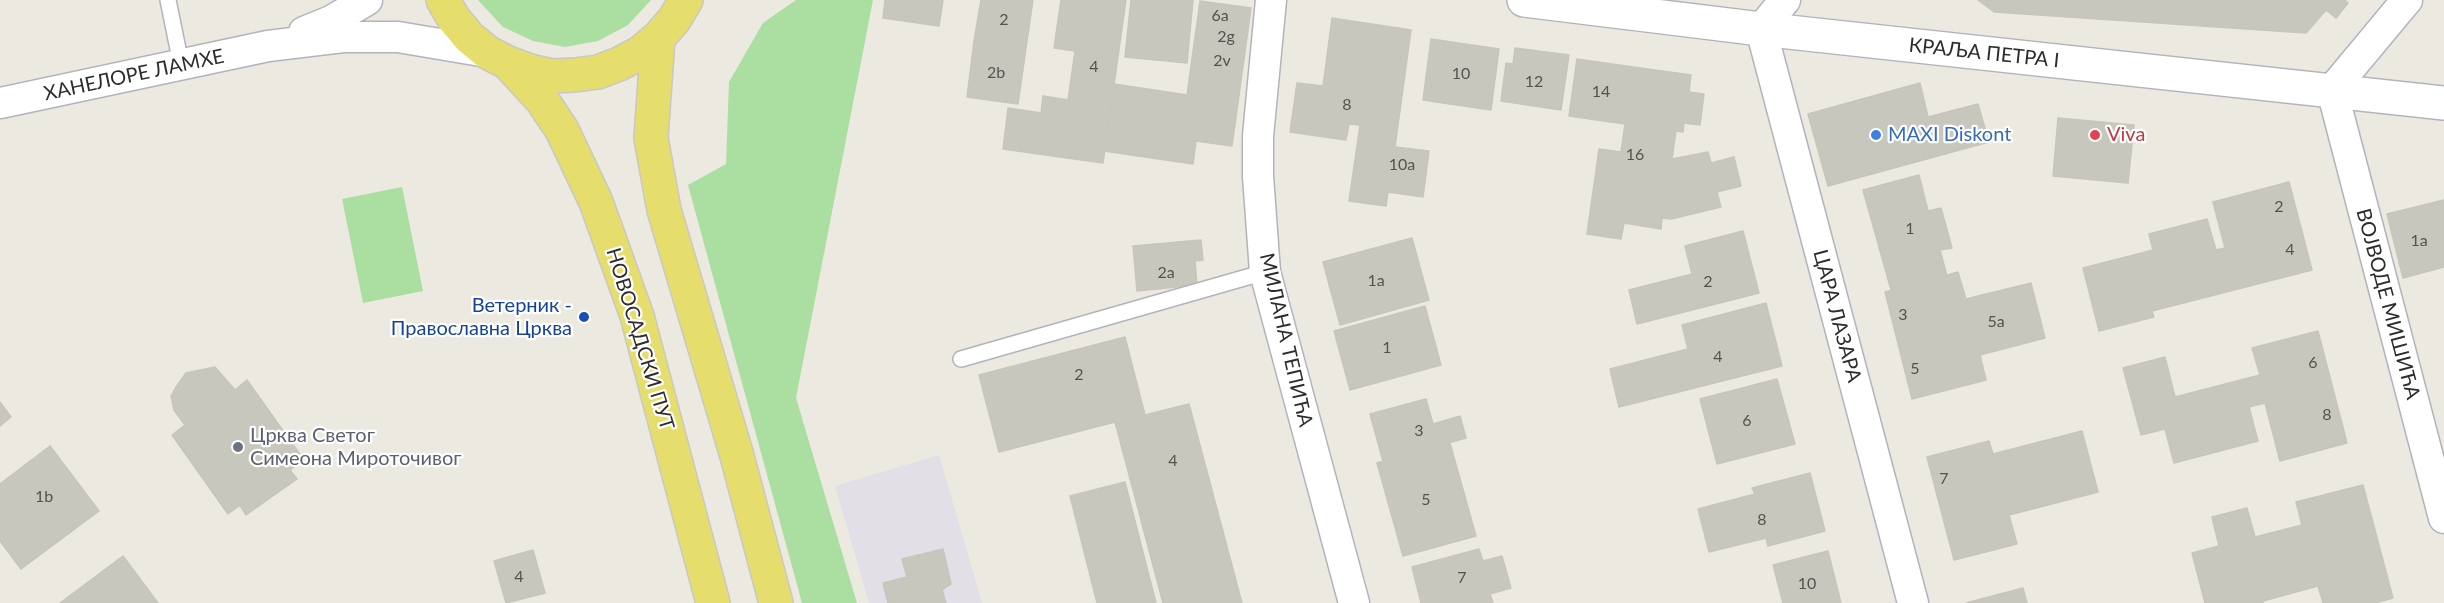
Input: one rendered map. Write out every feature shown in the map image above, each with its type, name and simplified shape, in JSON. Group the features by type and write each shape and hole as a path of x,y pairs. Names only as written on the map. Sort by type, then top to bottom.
{"main road":[{"name":"НОВОСАДСКИ ПУТ","path":"443,0 454,19 469,37 497,58 542,100 562,130 596,202 637,316 713,603"},
{"path":"497,58 530,71 552,76 598,72 640,53 672,19"},
{"path":"672,19 651,138 663,210 737,456 776,603"}],"street":[{"name":"ХАНЕЛОРЕ ЛАМХЕ","path":"268,46 331,21 367,0"},
{"path":"672,19 705,0"},
{"name":"МИЛАНА ТЕПИЋА","path":"1271,0 1258,136 1258,176 1265,272 1354,603"},
{"name":"КРАЉА ПЕТРА I","path":"1524,0 1761,29 2444,104"},
{"path":"1761,29 1785,0"},
{"path":"2332,90 2408,0"},
{"name":"ЦАРА ЛАЗАРА","path":"1761,29 1913,603"},
{"name":"ХАНЕЛОРЕ ЛАМХЕ","path":"0,103 268,46 343,37 398,37 497,58"},
{"name":"ВОЈВОДЕ МИШИЋА","path":"2332,90 2444,518"}],"lane":[{"path":"168,0 181,64"},
{"path":"961,359 1265,272"}],"shaded area":[{"path":"939,455 982,603 869,603 835,486"}],"green space":[{"path":"478,0 651,0 628,25 598,41 565,47 533,41 503,27"},
{"path":"796,0 873,0 796,398 857,603 802,603 688,185 726,164 729,82 763,23"},
{"path":"402,187 423,291 363,303 342,199"}],"building":[{"path":"885,0 943,0 939,26 883,18"},
{"path":"981,0 1033,0 1026,48 974,41"},
{"path":"1061,0 1126,0 1103,163 1003,149 1008,108 1041,113 1043,96 1068,100 1075,51 1054,48"},
{"path":"1131,0 1193,0 1187,63 1125,57"},
{"path":"1978,0 2345,0 2348,3 2336,18 2326,10 2306,33 1994,12"},
{"path":"1200,1 1251,8 1232,146 1196,141 1193,164 1104,151 1114,84 1187,95"},
{"path":"1332,18 1411,30 1395,147 1429,151 1423,197 1388,192 1386,206 1349,201 1360,125 1349,124 1346,140 1290,132 1297,83 1323,86"},
{"path":"1431,39 1499,49 1491,110 1423,100"},
{"path":"974,41 1026,48 1018,104 967,97"},
{"path":"1515,48 1569,55 1561,110 1501,101 1506,63 1513,64"},
{"path":"1577,59 1633,67 1625,124 1569,116"},
{"path":"1633,67 1691,75 1689,92 1704,94 1700,125 1684,123 1683,132 1676,131 1672,159 1708,152 1711,163 1734,157 1741,186 1717,192 1721,207 1671,219 1662,218 1661,229 1624,223 1621,239 1587,234 1599,149 1621,152"},
{"path":"1920,83 1928,117 1978,104 1989,142 1828,186 1808,114"},
{"path":"2058,118 2134,125 2128,183 2053,176"},
{"path":"1919,175 1928,211 1941,208 1952,248 1940,250 1947,276 1891,290 1863,190"},
{"path":"2289,182 2312,270 2152,311 2154,317 2099,331 2083,268 2153,250 2149,234 2207,219 2216,250 2225,248 2213,202"},
{"path":"2444,200 2444,267 2403,278 2387,214"},
{"path":"1743,231 1759,293 1637,324 1629,290 1692,274 1685,246"},
{"path":"1412,238 1429,300 1340,325 1323,262"},
{"path":"1201,240 1203,260 1195,261 1197,285 1137,291 1133,246"},
{"path":"1958,272 1966,299 2031,283 2045,338 1980,355 1986,380 1912,399 1885,292"},
{"path":"1766,303 1782,366 1619,407 1610,369 1688,349 1682,325"},
{"path":"1425,306 1441,365 1350,390 1334,331"},
{"path":"2318,331 2347,443 2280,461 2265,403 2249,407 2258,441 2174,463 2165,429 2141,435 2123,368 2165,357 2175,397 2260,375 2252,348"},
{"path":"1125,337 1145,415 1189,404 1242,603 1163,603 1115,422 999,452 979,375"},
{"name":"Црква Светог Симеона Мироточивог","path":"215,367 235,390 247,380 304,460 290,470 297,479 246,515 240,505 228,514 172,435 185,425 174,410 171,396 176,387 186,373"},
{"path":"1777,379 1795,444 1717,464 1700,399"},
{"path":"1426,399 1433,424 1460,416 1466,438 1383,461 1370,414"},
{"path":"0,402 11,417 0,426"},
{"path":"2082,431 2098,492 2009,515 2017,544 1954,560 1927,457 1989,441 1993,454"},
{"path":"1450,443 1476,536 1403,556 1377,463"},
{"path":"50,446 99,511 21,569 0,541 0,484"},
{"path":"1810,473 1825,531 1768,546 1766,538 1709,552 1698,509 1755,494 1752,488"},
{"path":"1125,482 1156,603 1097,603 1070,496"},
{"path":"2363,485 2393,598 2375,603 2323,603 2318,586 2263,601 2263,603 2205,603 2192,553 2219,546 2212,517 2247,508 2255,537 2302,525 2296,502"},
{"path":"943,549 951,584 942,590 946,603 888,603 883,583 907,577 902,559"},
{"path":"1479,549 1483,561 1502,556 1511,588 1490,594 1493,603 1421,603 1412,567"},
{"path":"533,550 545,593 506,603 494,561"},
{"path":"1828,551 1841,603 1783,603 1773,565"},
{"path":"123,556 158,603 60,603"},
{"path":"2023,588 2027,603 1966,603"}],"place":[{"name":"MAXI Diskont","path":"1876,135"},
{"name":"Viva","path":"2095,135"},
{"name":"Ветерник - Православна Црква","path":"584,317"},
{"name":"Црква Светог Симеона Мироточивог","path":"238,447"}]}
